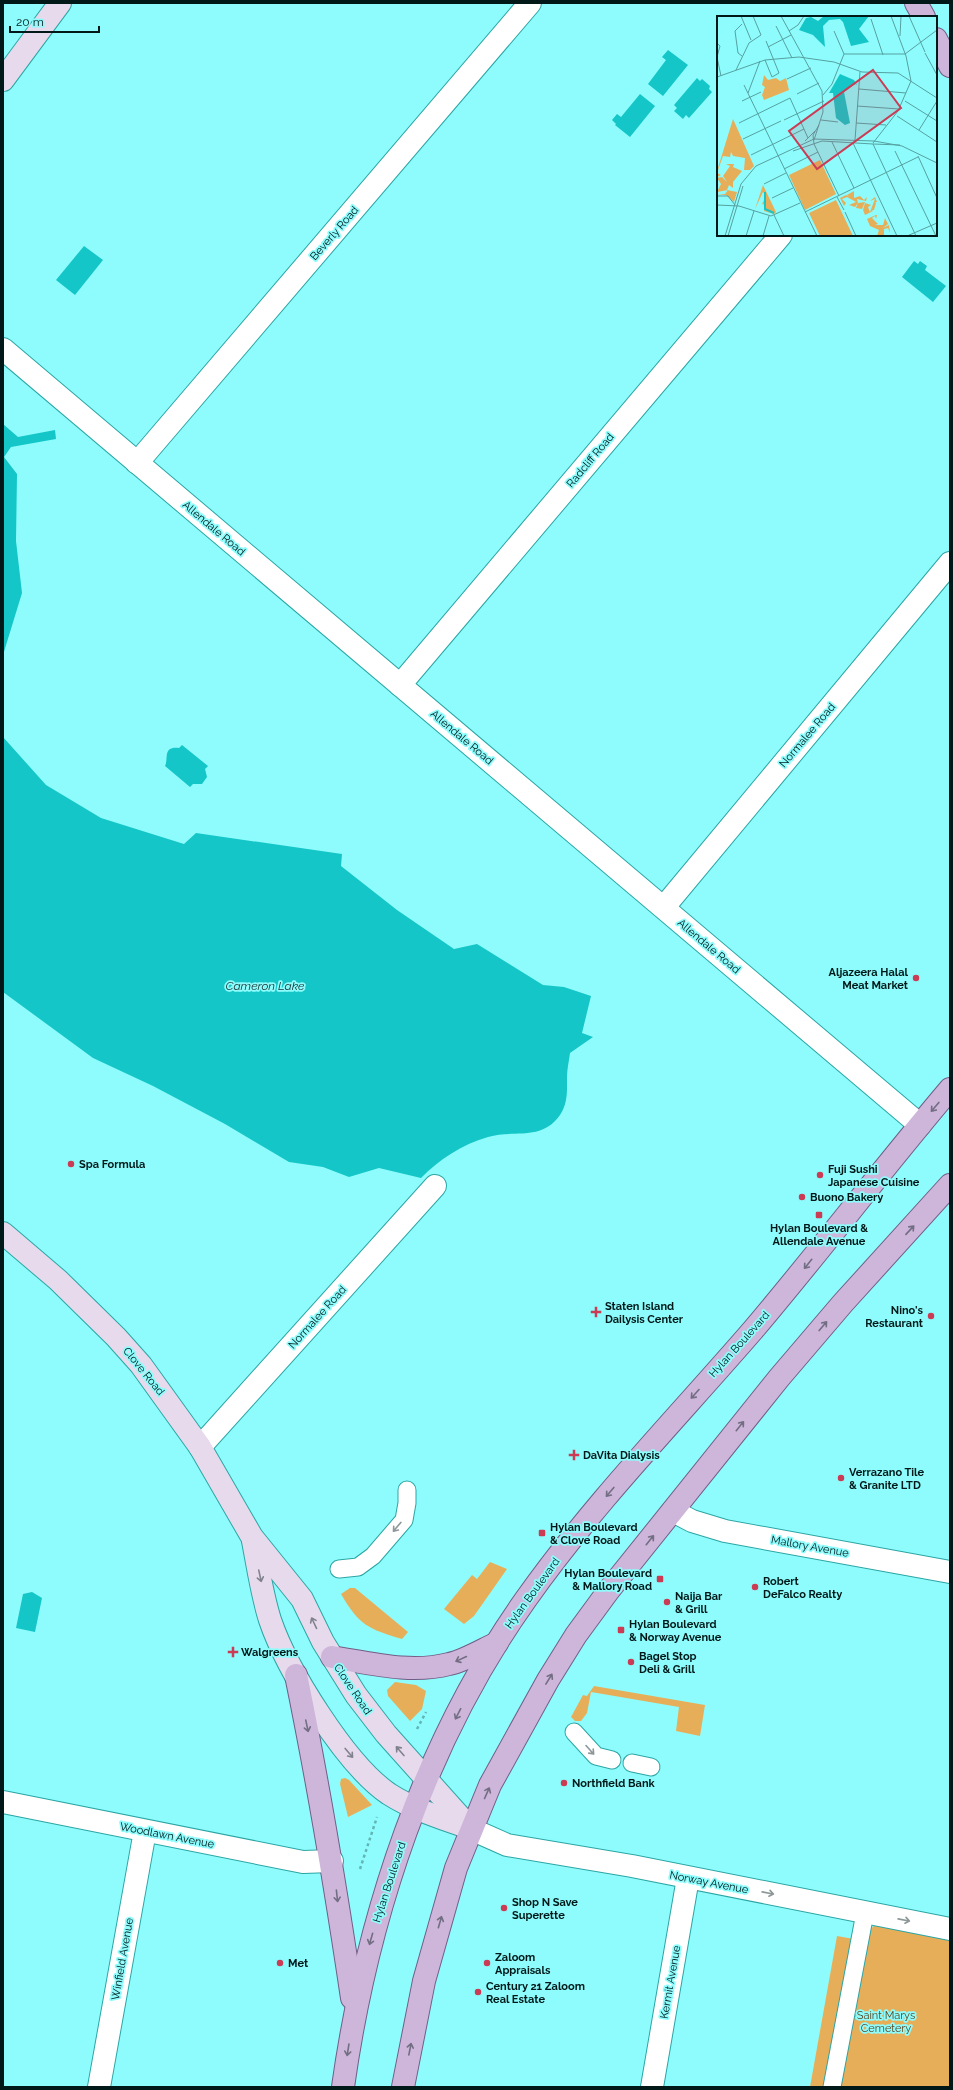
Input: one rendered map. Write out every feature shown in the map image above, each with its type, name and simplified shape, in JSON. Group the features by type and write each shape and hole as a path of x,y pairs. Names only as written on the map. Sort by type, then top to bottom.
{"main road":[{"path":"916,3 923,16"},
{"path":"937,46 950,66"},
{"name":"Hylan Boulevard","path":"343,2087 354,2012 362,1976 380,1908 402,1839 414,1809 454,1722 497,1643 525,1600 576,1534 646,1450 792,1284 950,1089"},
{"path":"403,2087 416,2021 433,1948 456,1868 471,1829 506,1754 552,1673 609,1590 779,1378 843,1303 948,1192"},
{"path":"332,1657 389,1666 422,1668 450,1664 497,1643"},
{"path":"296,1675 332,1861 354,2012"}],"street":[{"path":"3,80 60,3"},
{"name":"Beverly Road","path":"137,463 530,3"},
{"name":"Radcliff Road","path":"400,684 780,236"},
{"name":"Allendale Road","path":"3,349 920,1125"},
{"name":"Normalee Road","path":"664,907 950,563"},
{"name":"Normalee Road","path":"200,1447 435,1186"},
{"name":"Clove Road","path":"3,1233 58,1280 142,1365 200,1447 252,1538 302,1599 332,1657 370,1714 471,1829"},
{"name":"Mallory Avenue","path":"673,1511 692,1521 719,1529 950,1572"},
{"name":"Clove Road","path":"252,1538 270,1620 296,1675 327,1726 364,1771 388,1793 414,1809 471,1829"},
{"name":"Woodlawn Avenue","path":"3,1802 303,1862 332,1861"},
{"name":"Norway Avenue","path":"471,1829 507,1845 688,1878 950,1929"},
{"name":"Winfield Avenue","path":"99,2087 146,1831"},
{"name":"Kermit Avenue","path":"652,2087 688,1878"}],"lane":[{"path":"339,1569 358,1567 373,1556 404,1520 407,1503 407,1490"},
{"path":"574,1732 596,1756 612,1760"},
{"path":"632,1763 651,1767"},
{"path":"832,2087 865,1913"}],"path":[{"path":"359,1875 362,1859 378,1816"}],"green space":[{"path":"490,1562 507,1569 474,1616 464,1624 444,1609 472,1575 477,1579"},
{"path":"350,1588 355,1588 408,1632 402,1639 373,1629 359,1619 353,1613 341,1594"},
{"path":"395,1682 416,1685 426,1691 422,1709 410,1721 388,1696 387,1690"},
{"path":"594,1686 705,1705 700,1736 676,1731 679,1707 591,1692 587,1713 581,1721 575,1721 571,1717 583,1695 587,1696"},
{"path":"345,1778 349,1780 372,1805 348,1817 340,1784 341,1779"},
{"name":"Saint Marys Cemetery","path":"875,1924 950,1936 950,2087 810,2087 837,1936 865,1941 868,1933"}],"water":[{"path":"668,50 688,65 663,96 648,84 666,60 662,57"},
{"path":"697,78 700,81 702,79 710,86 709,89 712,92 689,118 686,115 683,119 674,111 677,108 674,105"},
{"path":"640,94 655,106 630,137 615,125 616,124 612,120 617,114 621,117"},
{"path":"84,246 103,260 75,295 56,280"},
{"path":"914,261 918,264 920,261 927,266 925,270 946,286 933,302 902,277"},
{"path":"3,424 18,437 55,430 56,439 11,447 4,457 17,474 16,541 22,593 3,655"},
{"name":"Cameron Lake","path":"3,737 46,785 101,818 184,844 196,833 342,854 341,866 397,910 454,949 477,944 543,985 564,987 591,996 582,1033 593,1037 570,1053 566,1097 563,1110 560,1115 553,1123 536,1132 488,1137 460,1148 443,1159 421,1178 379,1168 349,1177 323,1167 289,1162 225,1124 153,1086 93,1058 3,992"},
{"path":"182,745 208,766 205,769 207,777 202,784 193,784 190,787 165,766 168,751 170,749 179,748"},
{"path":"32,1592 42,1598 35,1632 16,1628 23,1594"}],"place":[{"name":"Aljazeera Halal Meat Market","path":"916,978"},
{"name":"Spa Formula","path":"71,1164"},
{"name":"Fuji Sushi Japanese Cuisine","path":"820,1175"},
{"name":"Buono Bakery","path":"802,1197"},
{"name":"Hylan Boulevard & Allendale Avenue","path":"819,1215"},
{"name":"Staten Island Dailysis Center","path":"596,1312"},
{"name":"Nino's Restaurant","path":"931,1316"},
{"name":"DaVita Dialysis","path":"574,1455"},
{"name":"Verrazano Tile & Granite LTD","path":"841,1478"},
{"name":"Hylan Boulevard & Clove Road","path":"542,1533"},
{"name":"Hylan Boulevard & Mallory Road","path":"660,1579"},
{"name":"Robert DeFalco Realty","path":"755,1587"},
{"name":"Naija Bar & Grill","path":"667,1602"},
{"name":"Hylan Boulevard & Norway Avenue","path":"621,1630"},
{"name":"Walgreens","path":"233,1652"},
{"name":"Bagel Stop Deli & Grill","path":"631,1662"},
{"name":"Northfield Bank","path":"564,1783"},
{"name":"Shop N Save Superette","path":"504,1908"},
{"name":"Met","path":"280,1963"},
{"name":"Zaloom Appraisals","path":"487,1963"},
{"name":"Century 21 Zaloom Real Estate","path":"478,1992"}]}
